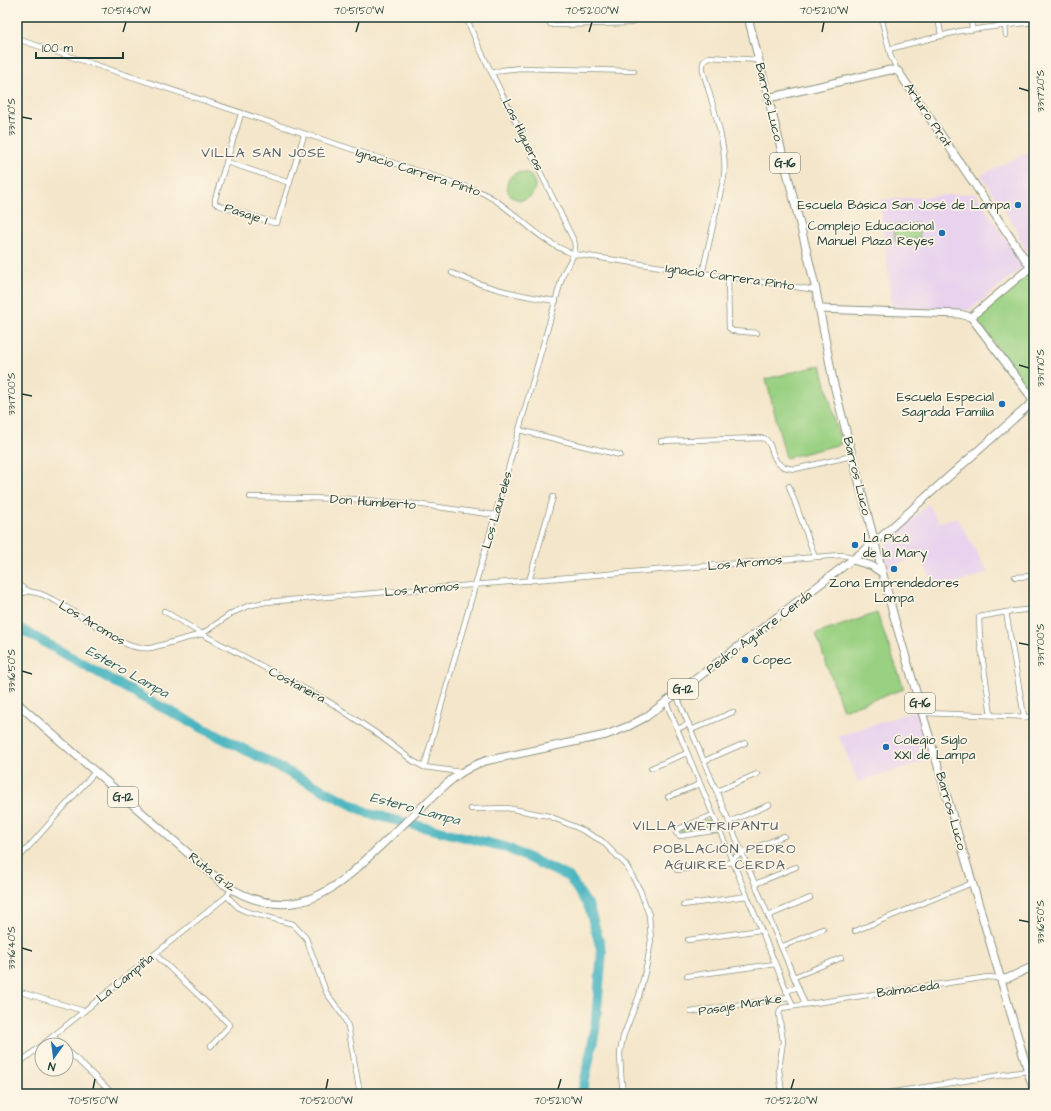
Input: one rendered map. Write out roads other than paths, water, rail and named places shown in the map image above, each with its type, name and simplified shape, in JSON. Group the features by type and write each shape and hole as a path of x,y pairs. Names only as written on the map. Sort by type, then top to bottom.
{"main road":[{"name":"Barros Luco","path":"748,17 816,290 833,381 874,543 1034,1092"},
{"name":"Arturo Prat","path":"768,98 890,70 896,70 900,73 1033,268"},
{"path":"971,317 1027,270 1033,268"},
{"path":"819,309 959,314 971,317 1028,394 1033,403"},
{"name":"Pedro Aguirre Cerda","path":"461,772 471,766 485,762 615,732 646,717 874,543 1033,403"},
{"path":"853,560 872,566 882,573"},
{"name":"Ruta G-12","path":"17,703 218,880 247,897 262,901 282,904 298,902 318,895 333,887 366,859 445,784 461,772"},
{"name":"Balmaceda","path":"1000,978 1006,979 1034,966"}],"street":[{"name":"Las Higueras","path":"466,17 494,72 574,241 576,247 574,254"},
{"path":"550,17 550,24 554,26 632,23 635,20 635,17"},
{"path":"881,17 896,70"},
{"path":"915,17 920,19 931,17"},
{"path":"938,17 941,35"},
{"path":"970,17 972,29"},
{"path":"1004,17 1006,35"},
{"path":"889,49 941,35 972,29 1034,22"},
{"name":"Ignacio Carrera Pinto","path":"17,39 482,193 498,202 553,244 574,254 816,290"},
{"path":"702,274 724,177 724,166 719,134 703,70 703,62 709,57 759,60"},
{"path":"494,72 520,68 634,71"},
{"path":"241,114 227,162 290,183 304,135"},
{"name":"Pasaje 1","path":"227,162 216,203 218,205 277,223 290,183"},
{"name":"Los Laureles","path":"424,768 556,301 566,268 574,254"},
{"path":"452,273 469,281 514,294 556,301"},
{"path":"728,277 729,328 733,331 758,333"},
{"path":"519,430 620,455"},
{"path":"661,440 764,438 768,441 773,455 778,463 786,468 795,469 852,456"},
{"path":"789,486 815,557"},
{"name":"Don Humberto","path":"250,497 350,499 416,504 495,515"},
{"path":"529,581 553,497"},
{"name":"Los Aromos","path":"17,584 28,592 41,594 56,601 126,644 135,648 151,648 202,634 232,612 265,602 843,555 853,560"},
{"path":"1015,577 1034,574"},
{"path":"17,596 28,592"},
{"path":"991,715 980,641 979,617 1006,612 1034,610"},
{"name":"Costanera","path":"164,611 202,634 331,703 424,768"},
{"path":"1006,612 1024,716"},
{"path":"676,694 805,1004"},
{"path":"666,702 792,1006"},
{"path":"691,730 733,712"},
{"path":"923,713 1034,717"},
{"path":"677,729 689,724"},
{"path":"704,761 745,743"},
{"path":"651,768 687,753"},
{"path":"424,768 461,772"},
{"path":"17,860 95,772"},
{"path":"717,791 757,774"},
{"path":"668,797 700,784"},
{"path":"730,822 769,806"},
{"path":"470,810 507,808 549,816 580,829 602,841 626,865 640,890 649,915 651,940 639,996 623,1037 620,1053 623,1094"},
{"path":"713,815 678,829 676,833 680,836 719,830"},
{"path":"678,870 732,861 736,856 784,836"},
{"path":"728,850 735,850 739,846"},
{"path":"755,884 796,867"},
{"path":"854,931 972,883"},
{"name":"La Campiña","path":"17,1065 226,896 232,889"},
{"path":"226,896 239,908 245,911 293,924 306,938 326,992 343,1016 348,1026 360,1094"},
{"path":"683,905 747,896"},
{"path":"768,916 810,898"},
{"path":"781,947 823,929"},
{"path":"688,940 761,930"},
{"path":"155,954 230,1026 211,1046"},
{"path":"794,977 841,958"},
{"path":"687,976 775,964"},
{"name":"Balmaceda","path":"782,1094 779,1073 783,1046 779,1015 781,1009 792,1006 988,977 1000,978"},
{"path":"786,991 798,986"},
{"path":"17,991 84,1011"},
{"name":"Pasaje Marike","path":"691,1012 789,997"},
{"path":"74,1057 113,1094"},
{"path":"882,1094 1027,1071"}],"waterway":[{"name":"Estero Lampa","path":"17,627 142,697 370,814 505,847 569,877 589,907 602,952 595,1031 582,1094"}],"place":[{"name":"Escuela Básica San José de Lampa","path":"1018,205"},
{"name":"Complejo Educacional Manuel Plaza Reyes","path":"942,233"},
{"name":"Escuela Especial Sagrada Familia","path":"1002,404"},
{"name":"La Picá de la Mary","path":"855,545"},
{"name":"Zona Emprendedores Lampa","path":"894,569"},
{"name":"Copec","path":"745,660"},
{"name":"Colegio Siglo XXI de Lampa","path":"886,747"}],"district":[{"name":"VILLA SAN JOSÉ","path":"264,153"},
{"name":"VILLA WETRIPANTU","path":"706,826"},
{"name":"POBLACIÓN PEDRO AGUIRRE CERDA","path":"725,858"}]}
